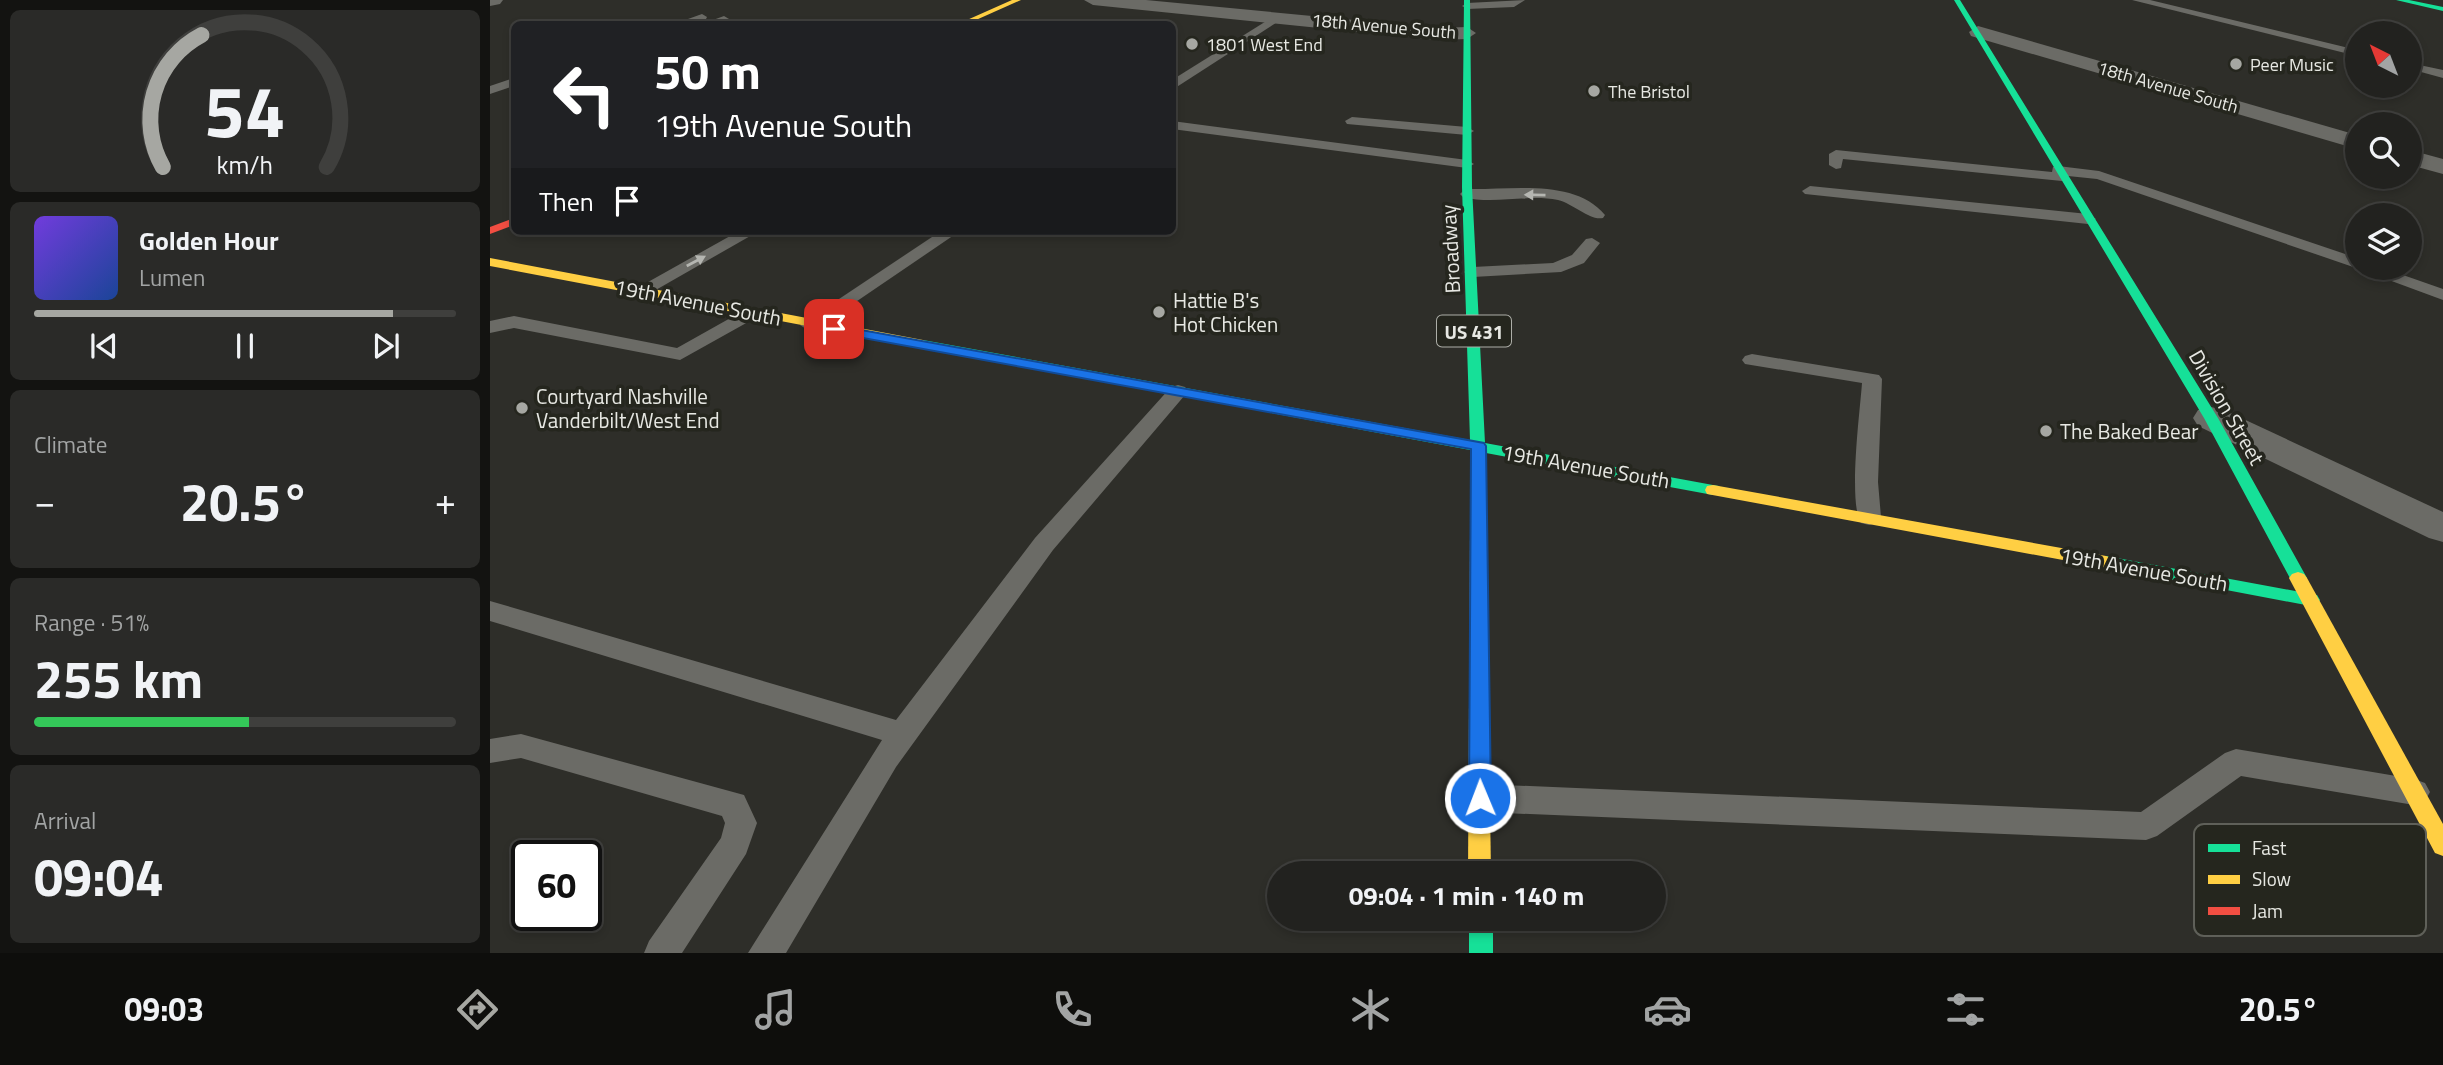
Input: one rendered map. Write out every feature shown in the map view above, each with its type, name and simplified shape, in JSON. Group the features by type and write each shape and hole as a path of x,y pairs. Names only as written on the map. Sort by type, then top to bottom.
{"main road":[{"path":"969,21 1018,0"},
{"name":"Division Street","path":"1956,0 1978,32 2060,173 2211,418 2443,846"},
{"path":"2399,0 2443,9"},
{"name":"Broadway","path":"1467,3 1467,164 1478,446 1480,861"},
{"path":"490,232 511,222"},
{"name":"19th Avenue South","path":"490,261 809,325 2311,600"},
{"path":"1481,931 1481,953"}],"street":[{"name":"18th Avenue South","path":"1093,0 1438,34 1467,33"},
{"name":"18th Avenue South","path":"1978,32 2345,139"},
{"path":"2422,161 2443,167"},
{"path":"2211,418 2443,528"}],"lane":[{"path":"1467,3 1514,4 1520,0"},
{"path":"2137,0 2345,50"},
{"path":"1176,83 1280,17"},
{"path":"705,21 724,19"},
{"path":"2422,69 2443,74"},
{"path":"490,90 511,83"},
{"path":"1352,121 1467,131"},
{"path":"1176,126 1467,164"},
{"path":"1836,165 1836,154 2099,175 2345,260"},
{"path":"1810,191 2088,219"},
{"path":"1468,194 1556,195 1581,202 1597,215"},
{"path":"641,290 744,235"},
{"path":"809,325 946,235"},
{"path":"1473,272 1555,268 1578,259 1592,243"},
{"path":"2401,280 2443,295"},
{"path":"490,327 514,322 680,354 750,313"},
{"path":"490,344 528,324"},
{"path":"1752,360 1872,379 1867,482 1869,517"},
{"path":"766,953 885,758 1044,544 1178,391"},
{"path":"490,611 903,734"},
{"path":"490,751 521,746 733,805 741,823 735,844 662,953"},
{"path":"1480,798 2146,826 2236,762 2414,792"}],"traffic: fast":[{"path":"1467,0 1467,187 1478,446 1478,535"},
{"path":"1957,0 2211,418 2298,578"},
{"path":"2399,0 2443,9"},
{"path":"923,344 1713,490"},
{"path":"2106,562 2311,600"},
{"path":"1481,931 1481,953"}],"traffic: slow":[{"path":"969,21 1018,0"},
{"path":"490,262 923,344"},
{"path":"1713,490 2106,562"},
{"path":"1478,535 1480,861"},
{"path":"2298,578 2443,846"}],"traffic: jam":[{"path":"490,231 511,222"}],"place":[{"name":"1801 West End","path":"1192,44"},
{"name":"Peer Music","path":"2236,64"},
{"name":"The Bristol","path":"1594,91"},
{"name":"Hattie B's Hot Chicken","path":"1159,312"},
{"name":"Courtyard Nashville Vanderbilt/West End","path":"522,408"},
{"name":"The Baked Bear","path":"2046,431"}],"route":[{"path":"834,329 1478,446 1476,478 1480,798"}]}
